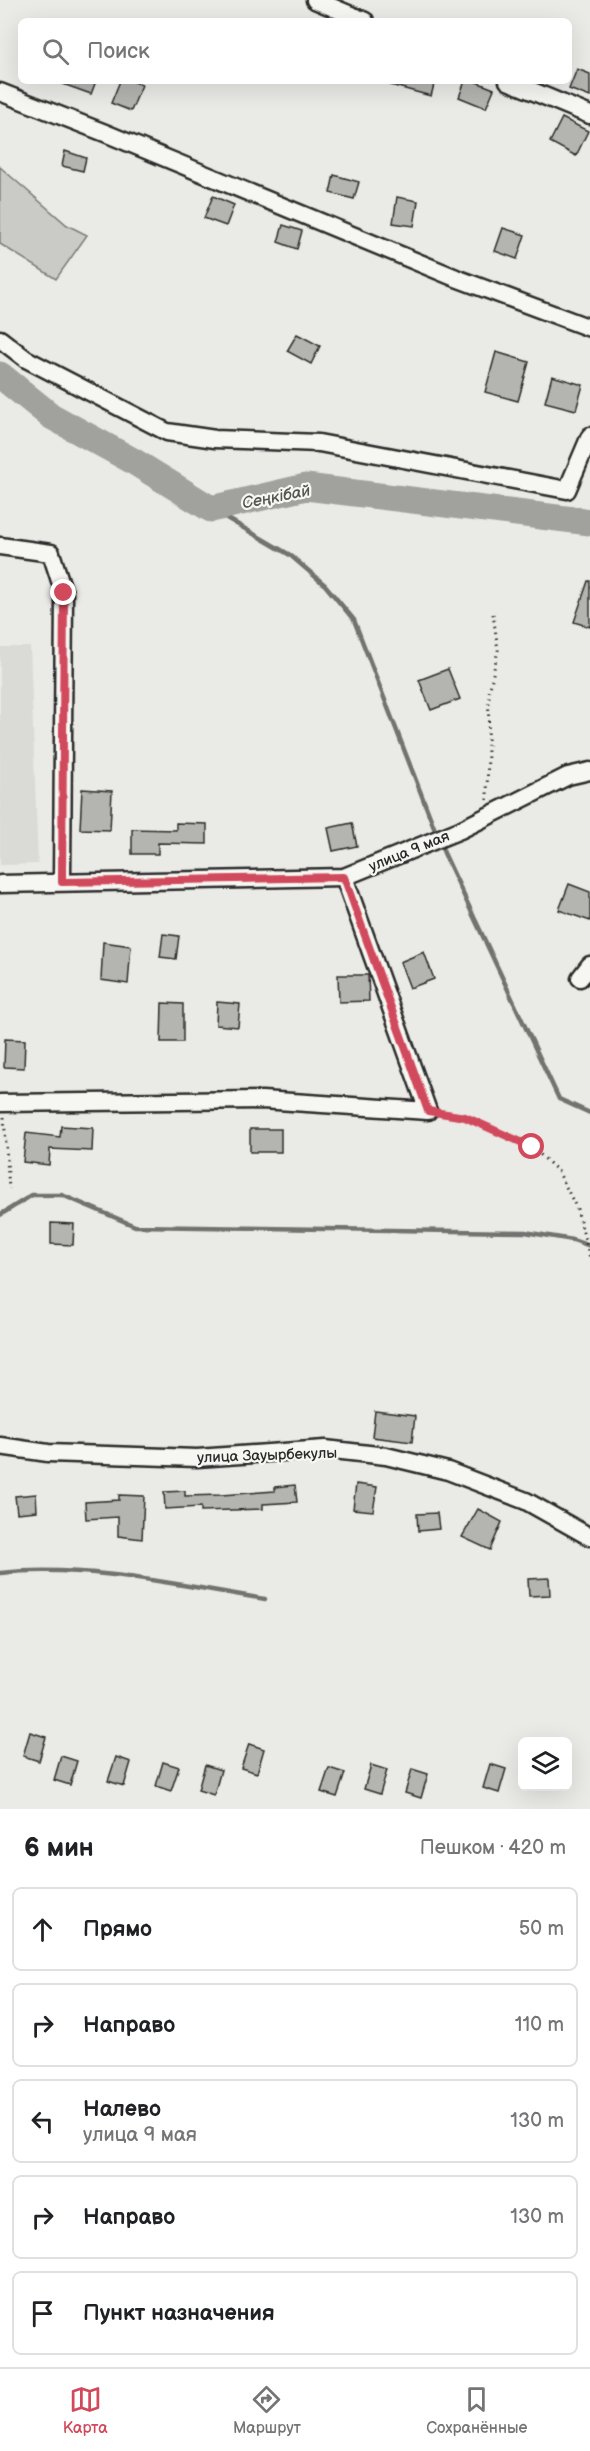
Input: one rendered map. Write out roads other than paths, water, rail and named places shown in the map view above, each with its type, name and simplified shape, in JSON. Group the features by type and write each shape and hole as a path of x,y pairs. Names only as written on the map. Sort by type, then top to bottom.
{"street":[{"path":"318,1 358,18"},
{"path":"515,84 590,115"},
{"path":"0,92 456,278 590,328"},
{"path":"0,339 26,359 167,432 215,439 319,443 567,490 590,436"},
{"path":"0,546 51,553 64,593 62,882"},
{"name":"улица 9 мая","path":"0,884 344,877 460,830 568,776 590,771"},
{"path":"2,1103 262,1100 428,1111 344,877"},
{"name":"улица Зауырбекулы","path":"0,1446 48,1453 197,1458 325,1449 386,1456 448,1471 526,1501 590,1538"}],"waterway":[{"name":"Сеңкібай","path":"0,375 51,416 133,461 211,509 306,487 590,522"},
{"path":"211,509 290,555 325,585 354,620 444,853 559,1099 590,1113"},
{"path":"0,1215 32,1195 62,1195 135,1226 525,1232 573,1240 590,1246"},
{"path":"0,1573 66,1571 133,1577 265,1599"}]}
